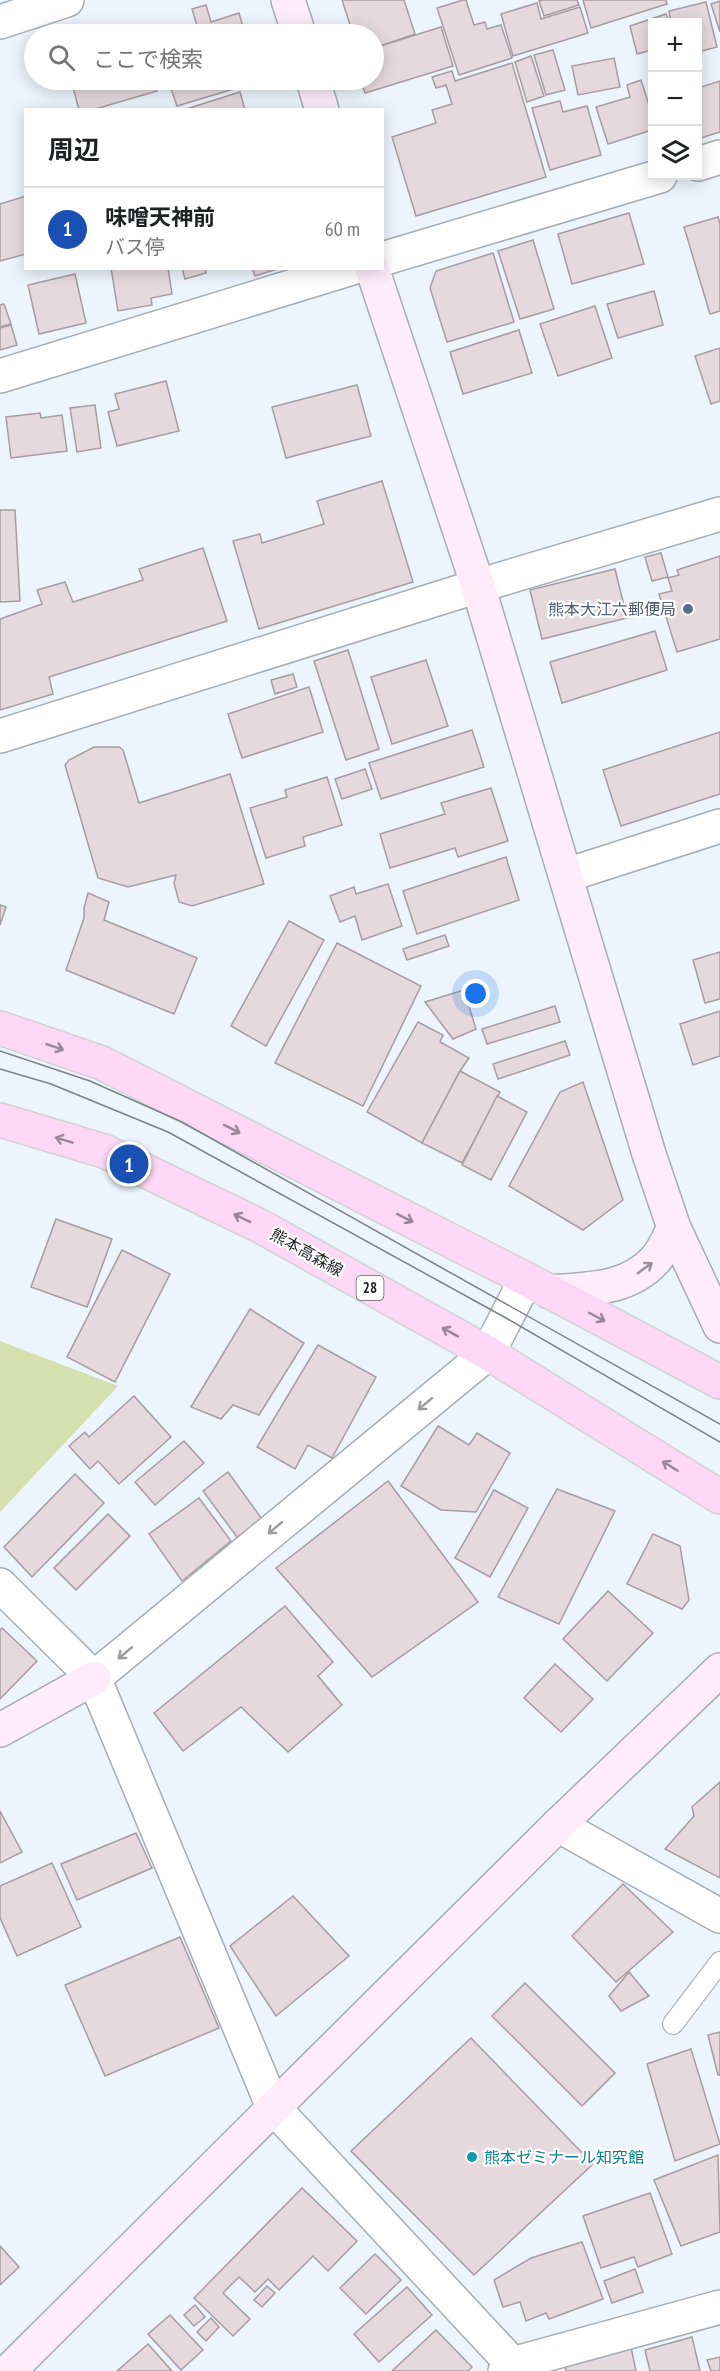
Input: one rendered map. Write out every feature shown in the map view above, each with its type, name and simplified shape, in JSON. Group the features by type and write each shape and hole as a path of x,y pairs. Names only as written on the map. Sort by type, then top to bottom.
{"main road":[{"path":"0,1028 102,1063 538,1286 720,1382"},
{"name":"熊本高森線","path":"0,1120 104,1151 260,1226 488,1353 720,1497"}],"street":[{"path":"0,22 68,0"},
{"path":"288,0 296,24"},
{"path":"316,90 321,108"},
{"path":"702,163 720,158"},
{"path":"384,258 648,180"},
{"path":"0,376 345,270"},
{"path":"373,270 478,586 567,875 649,1154 674,1227 720,1326"},
{"path":"0,736 478,586 720,514"},
{"path":"567,875 720,826"},
{"path":"0,1730 94,1678 488,1353 538,1286 594,1289 625,1282 656,1260 674,1227"},
{"path":"0,1585 94,1678 273,2107 512,2369 720,2307"},
{"path":"9,2371 558,1825 720,1670"},
{"path":"558,1825 720,1916"}],"lane":[{"path":"673,2024 720,1962"}],"green space":[{"path":"0,1341 118,1386 0,1512"}],"building":[{"path":"342,0 404,0 415,34 384,45 384,24 350,24"},
{"path":"466,0 474,25 485,22 487,29 501,25 512,58 459,75 437,8"},
{"path":"577,0 579,5 544,16 539,1"},
{"path":"583,0 666,0 667,4 591,28"},
{"path":"720,1 720,32 711,4"},
{"path":"706,2 717,47 702,51 702,18 670,18 669,11"},
{"path":"537,3 541,19 580,7 588,33 513,56 501,14"},
{"path":"206,5 211,22 239,13 242,24 196,24 192,9"},
{"path":"666,14 668,18 654,18"},
{"path":"648,20 648,51 637,54 630,26"},
{"path":"441,27 453,66 384,87 384,45"},
{"path":"553,50 565,90 546,95 534,55"},
{"path":"531,56 544,96 527,102 515,62"},
{"path":"614,58 620,87 578,95 572,66"},
{"path":"512,63 546,177 416,216 392,137 436,123 432,110 452,104 446,85 436,88 432,77 452,71 455,81"},
{"path":"641,80 648,102 648,131 608,144 596,107 630,97 627,85"},
{"path":"720,81 720,132 702,138 702,126 702,87"},
{"path":"74,90 157,91 99,108 78,108"},
{"path":"171,90 230,90 177,106"},
{"path":"240,92 244,108 189,108"},
{"path":"560,101 563,112 587,106 601,155 550,170 532,108"},
{"path":"24,197 24,255 0,261 0,204"},
{"path":"629,213 644,264 572,284 558,234"},
{"path":"718,217 720,224 720,311 710,314 684,227"},
{"path":"533,240 554,309 520,319 498,251"},
{"path":"493,253 514,322 447,342 430,288 436,271"},
{"path":"111,270 168,270 172,294 151,298 152,305 118,311"},
{"path":"183,270 205,270 206,273 185,279"},
{"path":"253,270 274,270 255,276"},
{"path":"75,274 86,323 39,334 28,285"},
{"path":"654,291 663,325 618,338 607,304"},
{"path":"4,304 11,324 0,327 0,305"},
{"path":"595,306 612,358 558,376 540,324"},
{"path":"11,325 17,345 0,350 0,328"},
{"path":"519,330 532,373 463,394 450,352"},
{"path":"720,348 720,401 711,404 695,356"},
{"path":"166,381 179,431 117,446 108,412 119,409 115,394"},
{"path":"357,385 371,436 286,458 272,407"},
{"path":"95,405 101,448 77,452 70,408"},
{"path":"40,413 41,418 62,415 67,451 11,458 6,417"},
{"path":"382,481 413,582 259,629 233,541 260,534 262,543 324,524 317,501"},
{"path":"0,510 15,510 20,601 0,602"},
{"path":"203,548 227,621 49,677 53,694 0,710 0,619 42,604 37,590 65,582 73,602 143,580 139,569"},
{"path":"661,553 668,577 652,581 645,557"},
{"path":"720,556 720,639 677,652 659,594 672,591 668,578 679,575 677,570"},
{"path":"615,569 627,618 542,639 530,590"},
{"path":"655,631 667,670 562,703 550,662"},
{"path":"348,650 379,749 346,760 314,661"},
{"path":"426,660 448,726 392,744 371,677"},
{"path":"293,674 297,687 275,694 271,680"},
{"path":"309,687 323,732 242,758 228,714"},
{"path":"472,730 484,767 381,799 369,763"},
{"path":"720,732 720,794 621,826 603,770"},
{"path":"94,747 119,747 123,750 139,803 230,774 264,884 192,906 179,902 174,883 176,875 128,887 98,878 65,765 69,760"},
{"path":"365,769 372,789 342,799 335,779"},
{"path":"327,777 342,825 303,837 305,846 266,858 250,808 287,797 285,790"},
{"path":"491,788 508,841 458,857 455,848 390,868 380,834 445,814 441,803"},
{"path":"506,857 519,900 417,934 403,891"},
{"path":"388,884 402,926 362,940 355,916 340,922 330,896 354,887 356,894"},
{"path":"88,893 109,902 104,920 197,958 174,1014 66,970 84,918"},
{"path":"0,905 6,907 0,925"},
{"path":"289,921 324,940 266,1046 231,1026"},
{"path":"445,935 449,946 407,960 403,949"},
{"path":"337,943 421,986 363,1106 275,1063"},
{"path":"720,952 720,999 705,1003 693,960"},
{"path":"464,990 476,1029 453,1039 425,1002"},
{"path":"555,1006 560,1022 487,1044 482,1029"},
{"path":"720,1011 720,1056 693,1065 680,1024"},
{"path":"418,1022 443,1035 440,1042 469,1058 422,1143 367,1112"},
{"path":"565,1041 570,1055 498,1079 493,1064"},
{"path":"460,1071 500,1092 462,1163 422,1143"},
{"path":"583,1082 623,1200 583,1230 509,1186 560,1092"},
{"path":"497,1096 527,1112 491,1180 462,1165"},
{"path":"56,1219 112,1239 87,1307 31,1287"},
{"path":"122,1250 170,1274 115,1382 67,1357"},
{"path":"250,1309 304,1343 259,1415 233,1405 221,1419 191,1407"},
{"path":"318,1345 376,1377 332,1458 308,1445 295,1469 257,1447"},
{"path":"134,1396 171,1437 119,1484 98,1461 90,1469 69,1446 85,1432 89,1437"},
{"path":"438,1426 469,1445 477,1433 510,1453 476,1512 441,1510 401,1486"},
{"path":"184,1441 204,1463 155,1505 135,1482"},
{"path":"228,1472 262,1519 237,1537 203,1491"},
{"path":"75,1474 104,1503 32,1577 4,1547"},
{"path":"388,1481 478,1602 372,1677 276,1568"},
{"path":"557,1489 615,1511 559,1624 498,1597"},
{"path":"494,1490 528,1508 490,1577 455,1558"},
{"path":"199,1498 231,1541 182,1581 149,1534"},
{"path":"108,1514 130,1536 76,1590 54,1568"},
{"path":"653,1534 680,1546 689,1600 682,1609 627,1584"},
{"path":"608,1591 653,1633 607,1681 563,1639"},
{"path":"285,1606 333,1662 318,1676 342,1705 288,1752 241,1707 183,1751 154,1713"},
{"path":"2,1628 37,1661 0,1699 0,1630"},
{"path":"555,1664 593,1699 561,1732 524,1698"},
{"path":"720,1782 720,1878 665,1849 694,1816 692,1807"},
{"path":"0,1811 22,1852 0,1863"},
{"path":"136,1833 152,1868 77,1900 61,1864"},
{"path":"52,1863 81,1927 17,1956 0,1918 0,1886"},
{"path":"623,1884 673,1932 616,1982 572,1936"},
{"path":"293,1896 349,1956 276,2016 230,1946"},
{"path":"180,1937 219,2028 105,2076 65,1985"},
{"path":"629,1972 649,1996 621,2011 609,1996"},
{"path":"525,1983 615,2073 582,2106 492,2016"},
{"path":"720,2032 720,2075 718,2075 708,2035"},
{"name":"熊本ゼミナール知究館","path":"471,2038 593,2164 474,2275 351,2151"},
{"path":"691,2049 720,2144 675,2161 647,2064"},
{"path":"718,2155 720,2232 681,2246 654,2180"},
{"path":"302,2188 357,2241 328,2271 313,2256 279,2290 268,2279 255,2292 239,2277 223,2293 250,2319 233,2336 194,2298"},
{"path":"650,2193 672,2254 638,2267 634,2257 601,2268 583,2216"},
{"path":"582,2242 603,2299 549,2319 546,2313 526,2321 520,2302 503,2307 494,2280 531,2258"},
{"path":"0,2246 19,2267 0,2285"},
{"path":"375,2254 401,2280 366,2314 340,2288"},
{"path":"635,2269 643,2292 612,2303 604,2281"},
{"path":"267,2286 275,2293 262,2307 254,2300"},
{"path":"407,2287 432,2315 379,2362 354,2334"},
{"path":"195,2305 205,2317 194,2326 184,2315"},
{"path":"170,2315 203,2350 181,2370 148,2334"},
{"path":"211,2318 219,2327 206,2341 197,2332"},
{"path":"436,2330 472,2367 468,2371 392,2371"},
{"path":"692,2337 700,2371 650,2371 645,2350"},
{"path":"148,2344 172,2371 117,2371"},
{"path":"631,2347 636,2371 566,2371 565,2364"},
{"path":"720,2357 720,2371 711,2371 707,2360"}],"tram line":[{"path":"0,1051 90,1081 182,1122 720,1424"},
{"path":"0,1069 51,1084 168,1132 506,1318 720,1442"}],"place":[{"name":"熊本大江六郵便局","path":"688,609"},
{"name":"味噌天神前","path":"129,1164"},
{"name":"熊本ゼミナール知究館","path":"472,2157"}]}
